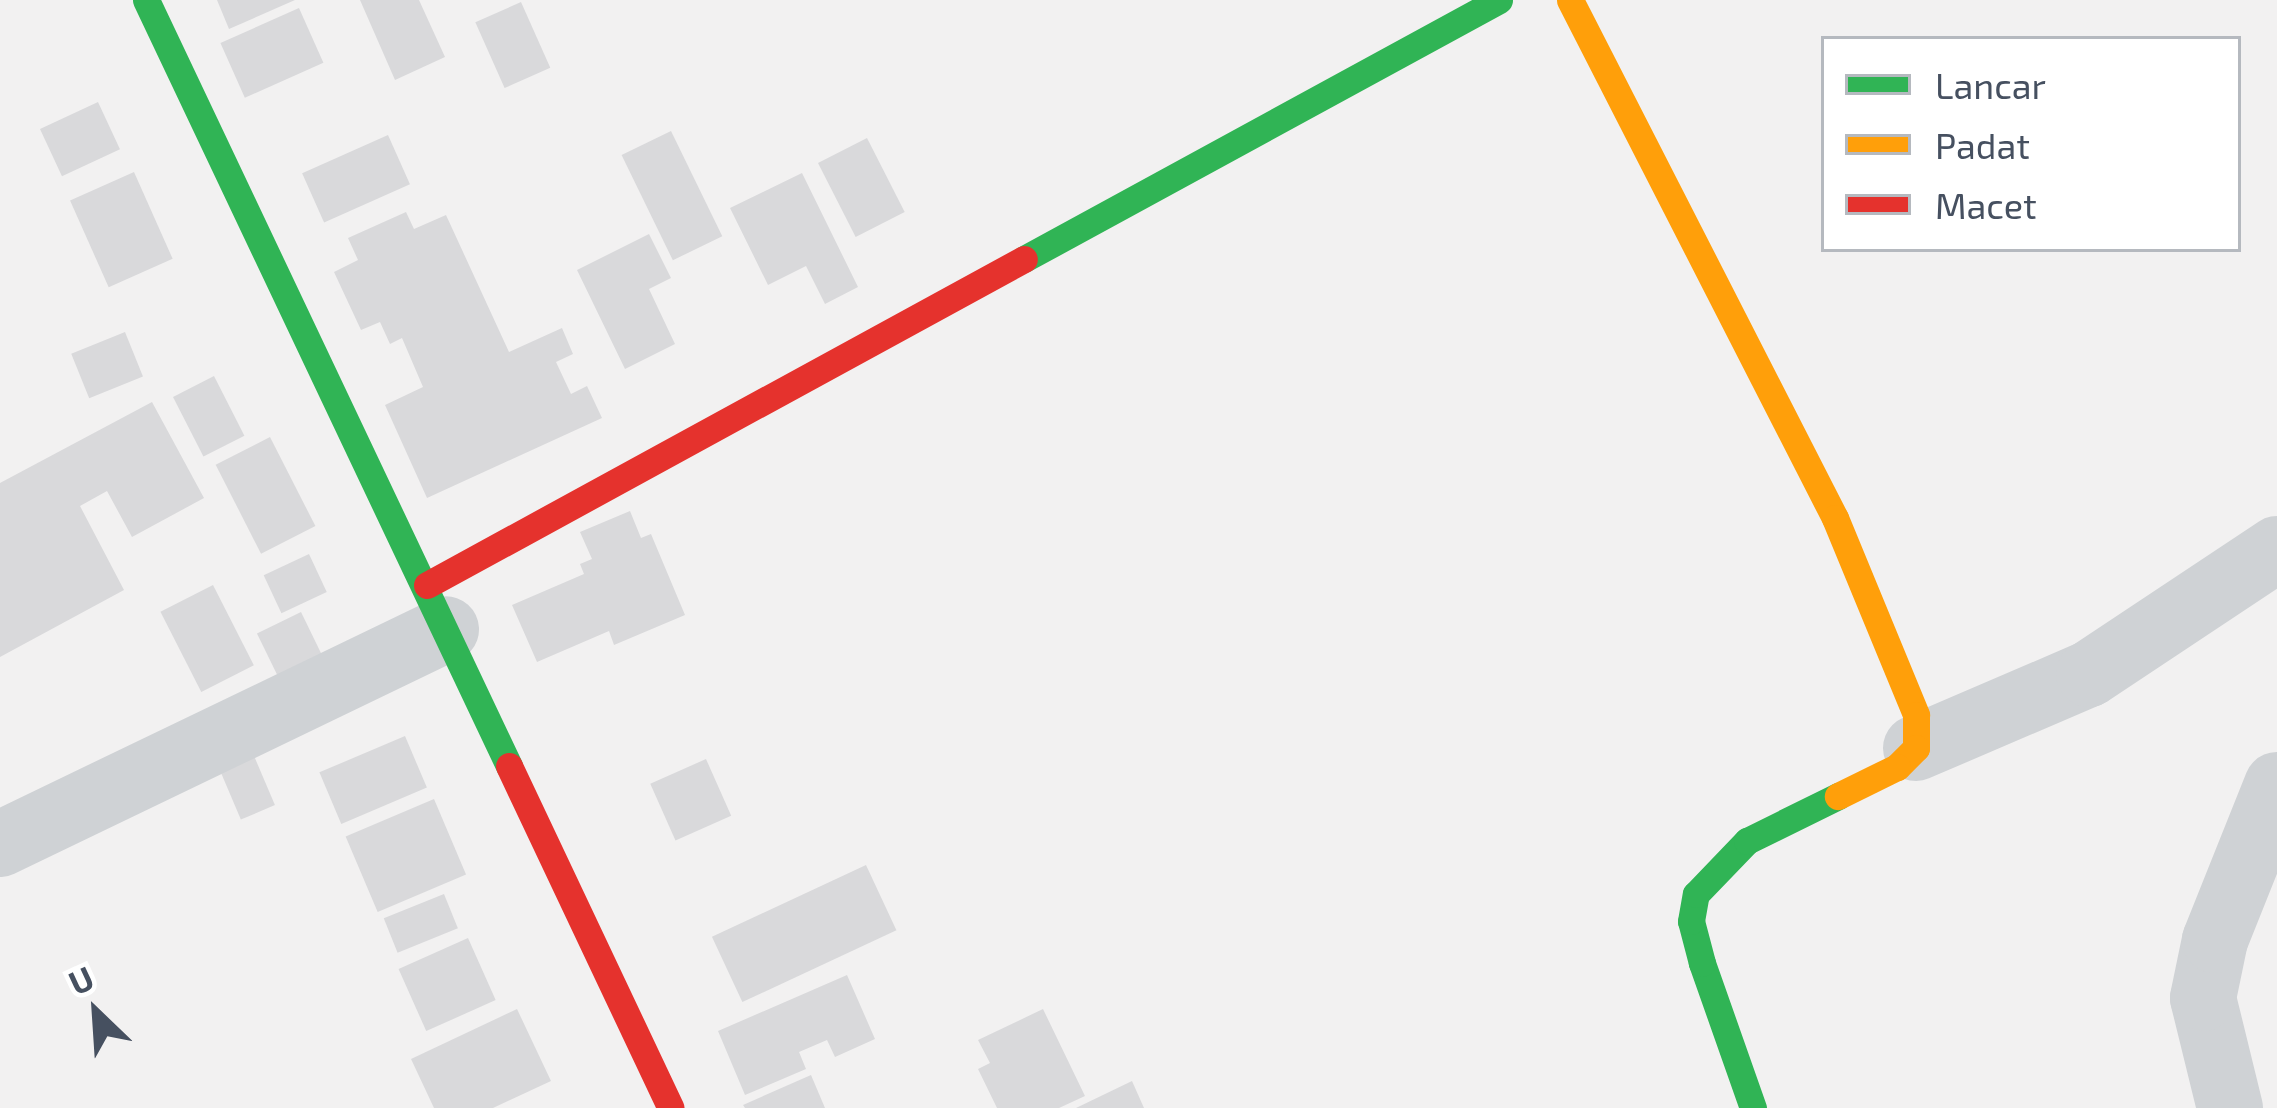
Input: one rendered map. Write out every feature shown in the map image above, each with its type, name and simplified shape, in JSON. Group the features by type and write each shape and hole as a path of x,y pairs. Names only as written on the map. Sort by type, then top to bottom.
{"street":[{"path":"146,0 671,1108"},
{"path":"0,844 436,607 1499,0"},
{"path":"1570,0 1835,518 1899,661 1916,716 1916,748"},
{"path":"1753,1108 1702,963 1691,921 1696,894 1747,841 1897,767 1916,748 2089,674 2277,549"},
{"path":"2230,1108 2203,998 2215,940 2277,785"}],"building":[{"path":"217,0 295,0 229,29"},
{"path":"360,0 419,0 445,57 395,80"},
{"path":"521,2 550,68 505,88 475,22"},
{"path":"299,8 323,63 245,98 220,43"},
{"path":"98,102 120,149 62,176 40,129"},
{"path":"671,131 722,236 673,260 622,155"},
{"path":"388,135 410,184 324,223 302,173"},
{"path":"867,138 905,212 856,237 818,163"},
{"path":"134,172 173,259 109,287 70,200"},
{"path":"802,173 858,287 825,304 806,266 768,285 730,208"},
{"path":"406,212 414,229 446,215 509,352 562,328 573,354 556,362 571,394 587,386 602,418 427,498 385,405 423,387 402,338 390,344 380,322 361,330 334,272 358,260 348,238"},
{"path":"649,234 671,278 649,289 675,344 625,369 577,270"},
{"path":"125,332 143,377 89,398 71,354"},
{"path":"214,376 244,436 203,457 173,397"},
{"path":"152,402 204,498 132,537 107,491 80,506 124,590 0,657 0,483"},
{"path":"270,437 315,526 261,554 216,465"},
{"path":"630,511 641,538 651,534 685,615 614,645 609,631 537,662 512,605 584,574 580,564 592,559 580,532"},
{"path":"309,554 327,592 281,613 264,575"},
{"path":"213,585 254,665 201,692 160,612"},
{"path":"301,612 324,660 280,681 257,633"},
{"path":"405,736 427,788 341,824 319,772"},
{"path":"246,737 275,805 241,820 212,751"},
{"path":"706,759 731,816 675,840 650,784"},
{"path":"434,799 466,874 378,912 346,837"},
{"path":"866,865 896,930 742,1002 712,937"},
{"path":"444,894 458,928 398,953 384,918"},
{"path":"468,938 496,1000 426,1031 399,969"},
{"path":"847,975 875,1039 835,1057 827,1040 799,1052 806,1069 745,1095 718,1031"},
{"path":"517,1009 551,1081 493,1108 434,1108 411,1059"},
{"path":"1043,1009 1085,1096 1059,1108 997,1108 978,1069 990,1063 978,1040"},
{"path":"811,1075 825,1108 743,1105"},
{"path":"1132,1081 1144,1108 1076,1108"}],"traffic: fast":[{"path":"146,0 509,766"},
{"path":"1024,259 1499,0"},
{"path":"1753,1108 1702,963 1691,921 1696,894 1747,841 1838,796"}],"traffic: slow":[{"path":"1570,0 1835,518 1916,715 1916,748 1897,767 1838,796"}],"traffic: jam":[{"path":"427,585 1024,259"},
{"path":"509,766 671,1108"}]}
